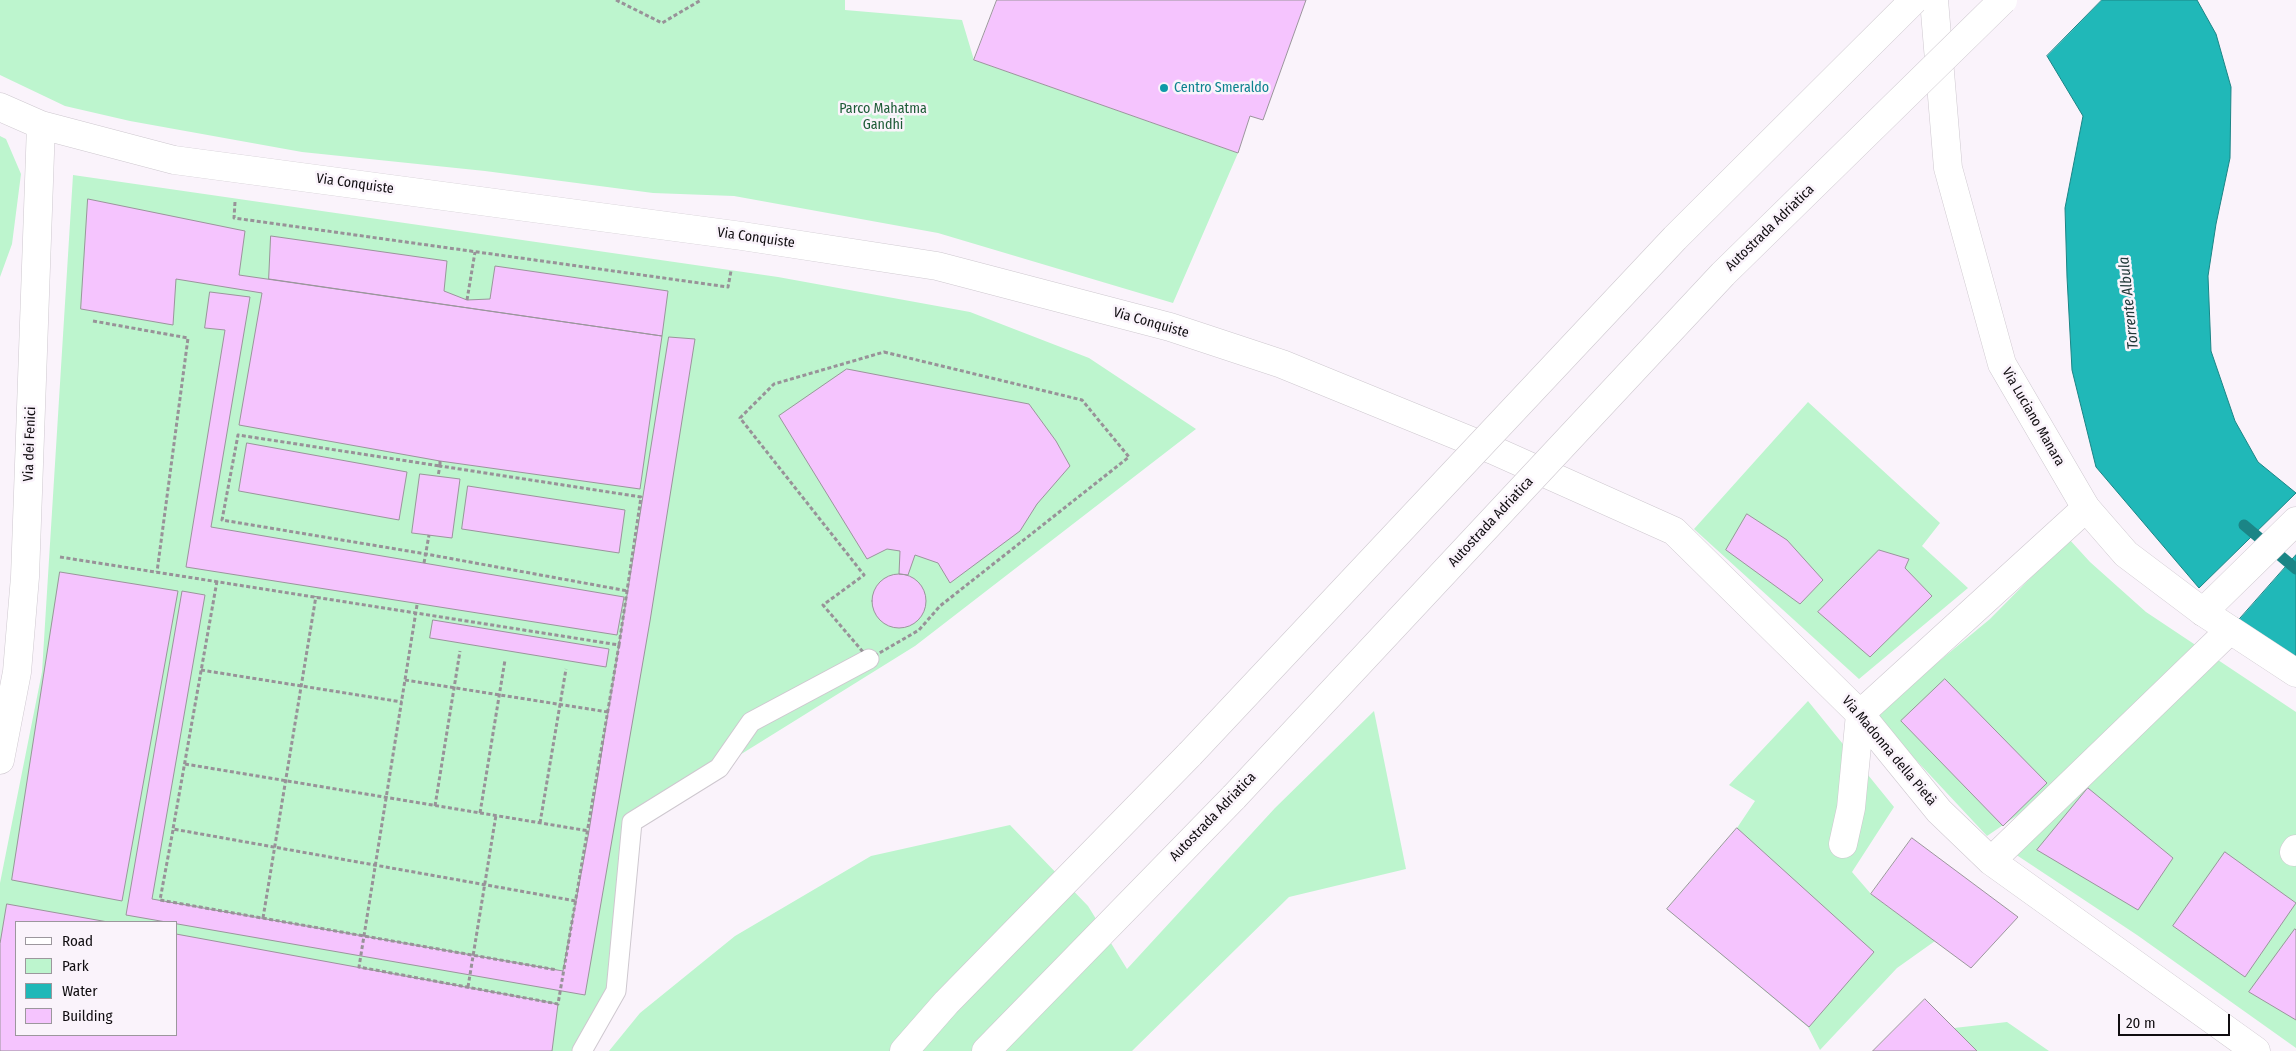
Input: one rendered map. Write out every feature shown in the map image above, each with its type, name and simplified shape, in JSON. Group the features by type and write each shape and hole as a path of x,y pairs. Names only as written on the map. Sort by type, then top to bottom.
{"main road":[{"path":"904,1051 946,1003 1190,754 1675,238 1914,0"},
{"name":"Via Luciano Manara","path":"1934,0 1948,168 2002,364 2086,508 2126,554 2202,612 2296,673"},
{"name":"Autostrada Adriatica","path":"986,1051 1234,796 1723,274 2003,0"},
{"name":"Via Conquiste","path":"0,107 41,125 174,160 742,236 937,266 1170,328 1272,361 1492,450"},
{"name":"Via dei Fenici","path":"0,760 17,672 25,577 41,125"},
{"name":"Via Madonna della Pietà","path":"1492,450 1674,531 1860,714 1939,811 1990,861 2256,1051"},
{"path":"1843,844 1851,808 1860,714 2086,508"},
{"path":"2202,612 2296,521"},
{"path":"1990,861 2230,630"}],"lane":[{"path":"582,1051 616,991 632,822 719,768 751,722 869,659"}],"path":[{"path":"616,0 662,23 701,0"},
{"path":"235,199 234,218 728,287 731,271"},
{"path":"467,300 475,252"},
{"path":"93,321 188,338 157,572"},
{"path":"884,352 1082,400 1130,458 940,606 919,630 869,659 823,605 864,575 740,418 774,384 884,352"},
{"path":"417,605 359,967 558,1004 589,830 628,591 641,497 238,435 222,520 426,554 628,591"},
{"path":"438,476 440,461"},
{"path":"424,563 429,535"},
{"path":"59,557 619,645"},
{"path":"216,581 160,900 557,970"},
{"path":"263,918 273,847 316,596"},
{"path":"435,806 460,652"},
{"path":"480,813 505,660"},
{"path":"540,823 566,669"},
{"path":"201,670 402,702"},
{"path":"405,680 608,712"},
{"path":"185,764 589,830"},
{"path":"468,987 496,816"},
{"path":"173,829 576,901"}],"green space":[{"name":"Parco Mahatma Gandhi","path":"0,0 845,0 845,10 962,20 974,60 1238,153 1173,303 938,233 734,196 653,193 485,171 302,152 130,121 65,106 0,75"},
{"path":"0,136 6,139 21,174 12,244 0,277"},
{"path":"73,175 778,277 970,312 1089,358 1196,429 915,646 632,822 616,991 582,1051 0,1051 0,883 42,672"},
{"path":"1808,402 1940,523 1922,546 1968,588 1859,679 1694,529"},
{"path":"2069,539 2090,562 2146,612 2296,712 2296,1048 2137,935 2015,854 2081,772 1987,836 1874,715 1990,619"},
{"path":"1808,701 1894,807 1852,872 1871,894 1935,941 1897,968 1820,1050 1808,1027 1667,909 1737,828 1755,801 1729,785"},
{"path":"1374,711 1406,869 1289,897 1132,1051 609,1051 640,1013 735,936 871,856 1010,825 1088,906 1127,969 1275,808"},
{"path":"2007,1022 2049,1051 1873,1051 1954,1028"}],"water":[{"path":"2102,0 2197,0 2216,34 2231,87 2230,158 2216,224 2208,276 2211,351 2235,421 2258,462 2296,493 2199,588 2096,467 2072,370 2065,208 2083,116 2047,56"},
{"path":"2296,555 2296,666 2230,630"}],"building":[{"name":"Centro Smeraldo","path":"997,0 1306,0 1263,120 1250,116 1238,153 974,60"},
{"path":"88,199 245,231 239,275 662,336 640,489 440,461 239,425 262,293 176,279 173,325 81,309"},
{"path":"271,236 447,261 444,291 467,300 490,299 495,266 668,291 662,336 269,279"},
{"path":"210,292 250,297 211,527 624,597 617,635 186,567 225,330 205,328"},
{"path":"669,337 695,339 650,621 585,995 178,924 178,921 160,921 126,915 182,591 205,595 152,899 563,971 589,831"},
{"path":"847,369 1029,404 1056,441 1070,466 1037,504 1020,531 950,583 938,563 915,555 908,575 899,574 900,551 887,549 867,559 779,416"},
{"path":"247,443 407,472 399,520 239,491"},
{"path":"420,474 460,479 452,538 412,533"},
{"path":"468,486 625,510 619,553 462,529"},
{"path":"1747,514 1787,540 1823,580 1800,604 1726,550"},
{"path":"1879,550 1909,559 1905,568 1932,596 1870,657 1818,612"},
{"path":"60,572 178,591 122,901 12,880"},
{"path":"894,574 904,574 914,578 922,586 926,601 922,616 914,624 904,628 894,628 884,624 876,616 872,606 872,596 876,586 884,578"},
{"path":"433,620 609,649 606,667 430,638"},
{"path":"1945,679 2047,783 2003,826 1901,721"},
{"path":"2088,788 2173,858 2138,910 2037,850"},
{"path":"1737,828 1874,952 1809,1027 1667,909"},
{"path":"1912,838 2018,917 1971,968 1871,894"},
{"path":"2225,852 2296,903 2245,977 2173,926"},
{"path":"7,904 102,921 15,921 15,1036 178,1036 178,934 558,1004 552,1051 0,1051 0,944"},
{"path":"2296,930 2296,1020 2249,992"},
{"path":"1925,999 1977,1051 1873,1051"}],"waterway":[{"name":"Torrente Albula","path":"2244,525 2296,569"}],"place":[{"name":"Centro Smeraldo","path":"1164,88"}]}
